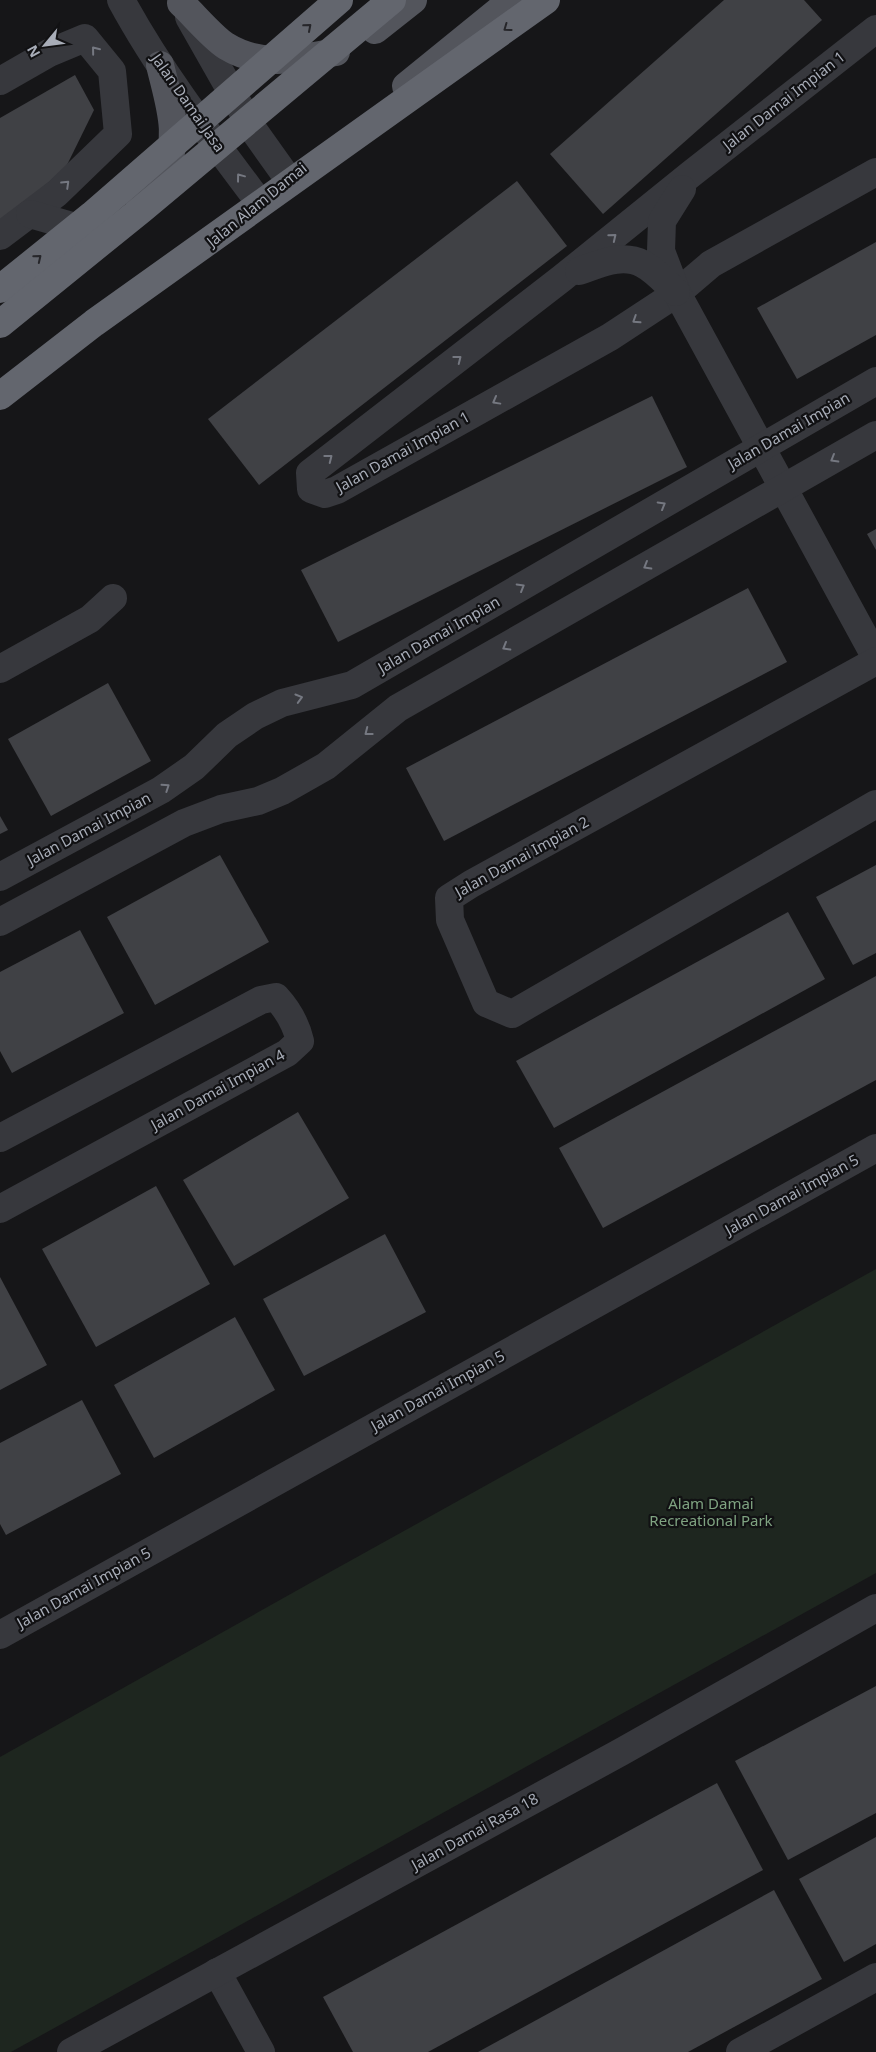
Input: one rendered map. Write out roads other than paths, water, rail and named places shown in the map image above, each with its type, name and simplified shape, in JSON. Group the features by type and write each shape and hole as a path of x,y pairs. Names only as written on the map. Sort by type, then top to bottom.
{"highway":[{"path":"0,289 92,214 339,0"},
{"path":"0,324 142,210 392,0"},
{"path":"0,396 94,323 546,0"}],"main road":[{"path":"0,329 220,150 252,128 412,0"},
{"name":"Jalan Alam Damai","path":"0,409 512,0"},
{"path":"180,1 226,46 255,59 291,60 351,49"},
{"path":"112,237 162,176 173,151 174,125 160,65"}],"street":[{"name":"Jalan Damai Jasa","path":"121,0 160,65 260,203"},
{"path":"180,1 252,128 289,180"},
{"name":"Jalan Damai Impian 1","path":"876,29 561,279 310,473 311,489 325,494 337,490 610,337 677,293 711,264 876,172"},
{"path":"0,81 49,53 85,38 112,71 118,134 57,193 0,236"},
{"name":"Jalan Damai Impian 1","path":"677,293 661,251 662,221 691,174"},
{"path":"30,214 112,237"},
{"name":"Jalan Damai Impian 1","path":"561,279 601,263 622,258 643,264 677,293"},
{"path":"677,293 876,660"},
{"name":"Jalan Damai Impian","path":"0,877 161,790 194,767 227,735 255,716 282,703 352,685 876,381"},
{"path":"0,922 184,823 221,809 258,800 282,791 326,766 398,708 876,435"},
{"path":"0,669 90,619 113,598"},
{"name":"Jalan Damai Impian 2","path":"876,660 471,884 449,898 450,920 486,1003 512,1014 876,804"},
{"name":"Jalan Damai Impian 4","path":"0,1138 261,1000 276,997 284,1005 296,1025 300,1041 287,1052 0,1209"},
{"name":"Jalan Damai Impian 5","path":"0,1635 876,1148"},
{"name":"Jalan Damai Rasa 18","path":"71,2052 620,1752 876,1608"},
{"path":"216,1972 261,2052"},
{"path":"740,2052 876,1977"}],"park label":[{"name":"Alam Damai Recreational Park","path":"711,1512"}]}
